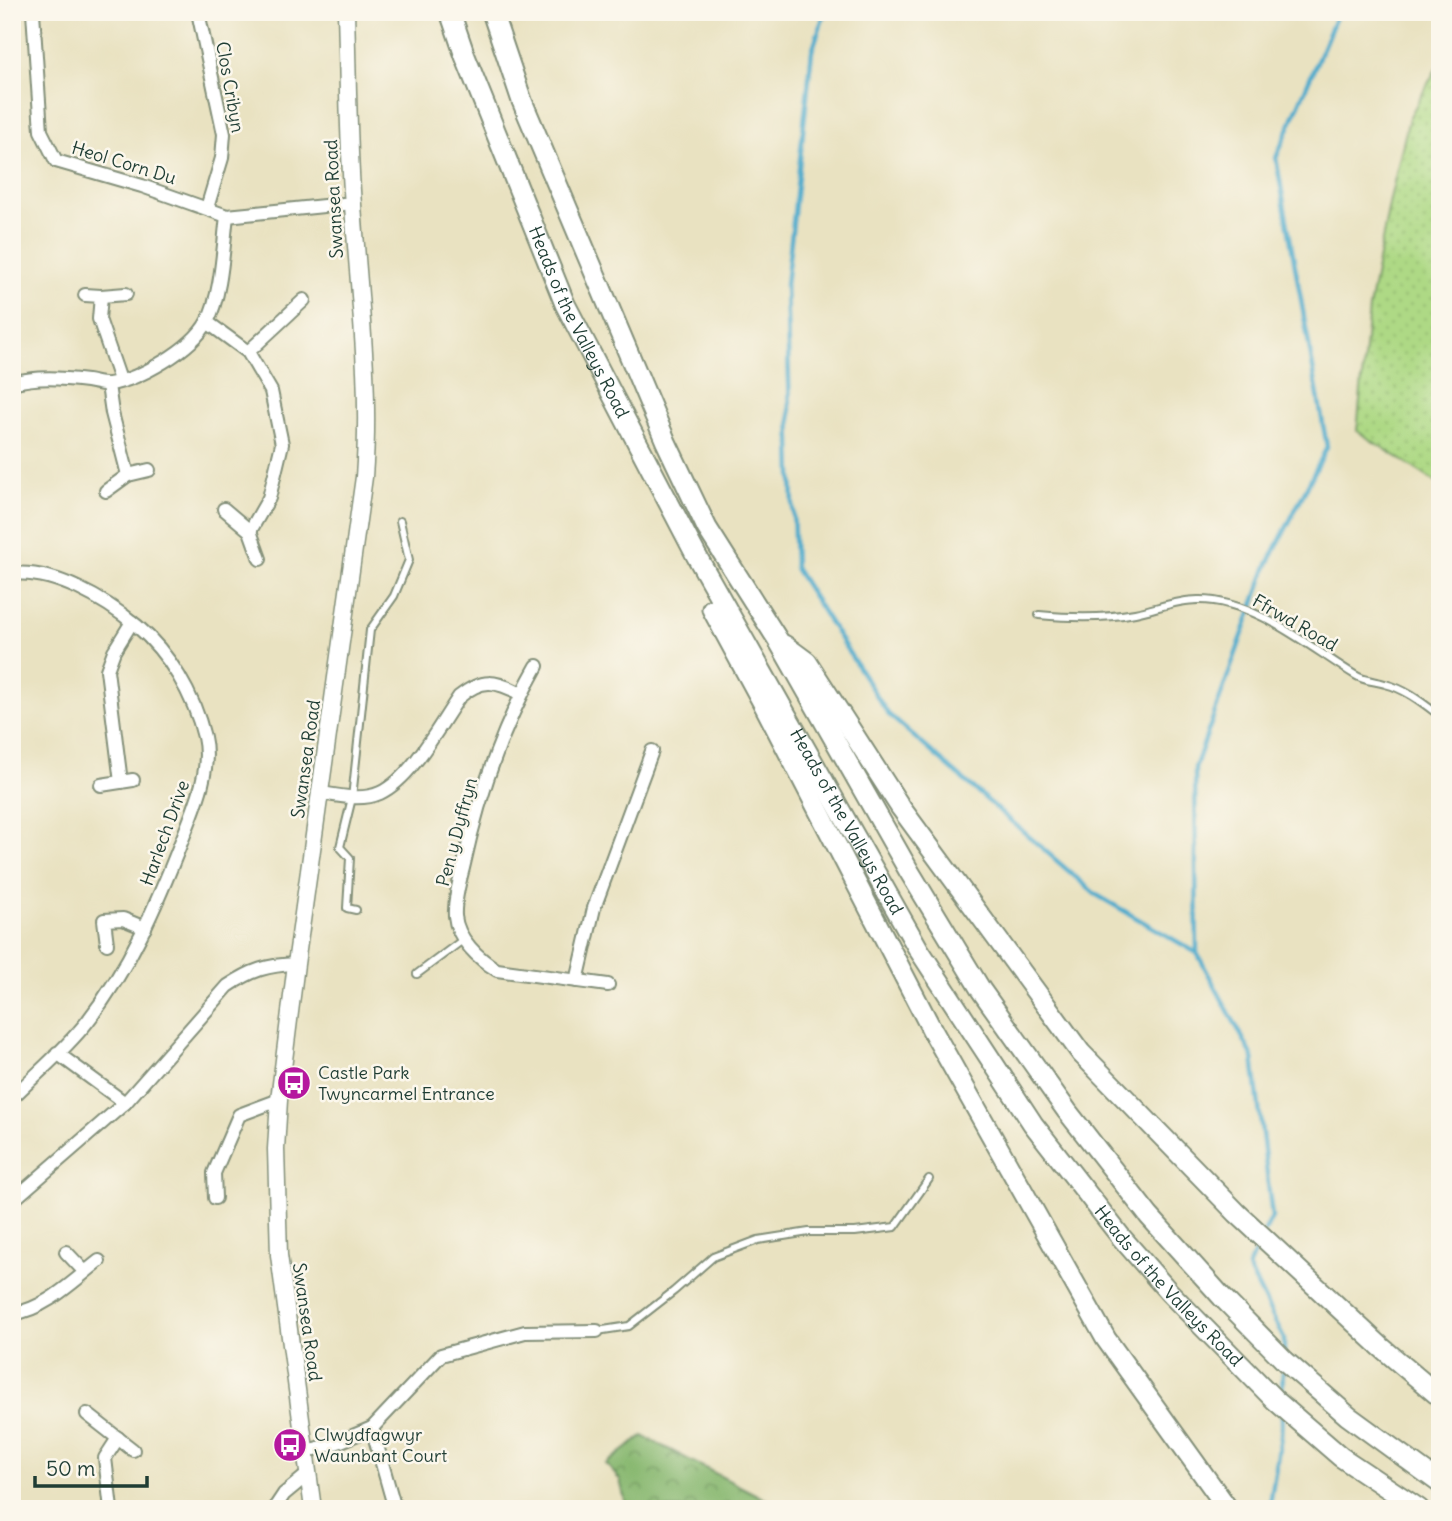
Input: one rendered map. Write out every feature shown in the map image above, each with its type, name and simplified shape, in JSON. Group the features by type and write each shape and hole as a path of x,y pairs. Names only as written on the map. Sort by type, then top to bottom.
{"highway":[{"name":"Heads of the Valleys Road","path":"450,12 465,56 565,304 696,555 919,950 1025,1112 1121,1237 1218,1344 1275,1400 1341,1457 1419,1509"},
{"name":"Heads of the Valleys Road","path":"492,12 522,101 666,442 707,528 778,640 909,871 981,990 1108,1164 1149,1216 1222,1297 1285,1361 1348,1416 1440,1483"},
{"path":"696,555 698,585 770,717 931,1028 1106,1339 1208,1485 1228,1509"},
{"path":"778,640 807,662 901,808 1081,1053 1237,1213 1381,1347 1440,1397"}],"street":[{"name":"Heol Corn Du","path":"33,12 41,131 56,161 142,186 228,216"},
{"name":"Clos Cribyn","path":"198,12 224,134 222,158 207,208"},
{"name":"Swansea Road","path":"313,1509 279,1255 276,1149 279,1100 296,964 364,477 368,429 353,203 346,12"},
{"path":"12,383 45,378 114,383 159,367 191,341 207,322 217,293 228,216 353,203"},
{"path":"85,295 126,294"},
{"path":"101,296 99,319 114,383 112,413 128,475"},
{"path":"248,352 304,300"},
{"path":"207,322 248,352 271,391 282,443 269,498 250,531"},
{"path":"106,492 128,475 149,470"},
{"path":"224,509 250,531 260,559"},
{"name":"Harlech Drive","path":"12,574 45,577 89,592 156,642 185,687 205,739 205,774 152,916 112,988 85,1024 12,1098"},
{"path":"101,785 127,781 107,670 114,650 132,622"},
{"name":"Pen y Dyffryn","path":"537,666 521,694 500,745 466,853 455,917 464,939 482,961 497,970 608,985"},
{"path":"321,793 352,798 379,794 399,781 458,697 471,687 487,682 504,685 521,694"},
{"path":"578,981 594,908 652,751"},
{"path":"107,944 104,920 123,919 145,928"},
{"path":"12,1201 125,1103 228,986 249,972 273,965 296,964"},
{"path":"57,1053 125,1103"},
{"path":"215,1198 214,1173 239,1115 279,1100"},
{"path":"66,1252 85,1272"},
{"path":"12,1314 32,1310 48,1301 99,1261"},
{"path":"305,1452 372,1428 441,1354 525,1332 597,1331"},
{"path":"87,1413 133,1450"},
{"path":"372,1428 395,1509"},
{"path":"111,1509 105,1458 118,1438"},
{"path":"274,1509 284,1493 307,1475"}],"lane":[{"path":"356,910 347,908 350,858 340,847 352,798 370,630 394,596 409,560 400,521"},
{"name":"Ffrwd Road","path":"1039,615 1074,618 1114,615 1198,600 1235,605 1273,624 1357,677 1406,692 1440,716"},
{"path":"417,974 464,939"},
{"path":"597,1331 629,1326 713,1257 758,1240 809,1232 855,1232 895,1227 929,1179"}],"green space":[{"path":"1440,62 1440,485 1357,431 1369,308 1390,199 1409,118"},
{"path":"643,1436 784,1509 627,1509 620,1480 606,1464"}],"waterway":[{"path":"825,12 812,51 786,285 795,568 888,714 1095,894 1197,953 1253,1057 1272,1217 1265,1231"},
{"path":"1197,953 1195,768 1267,566 1327,447 1276,158 1338,12"},
{"path":"1260,1243 1248,1267 1284,1339 1284,1352"},
{"path":"1282,1397 1283,1368"},
{"path":"1267,1509 1281,1436 1282,1413"}],"place":[{"name":"Castle Park Twyncarmel Entrance","path":"294,1083"},
{"name":"Clwydfagwyr Waunbant Court","path":"290,1445"}]}
